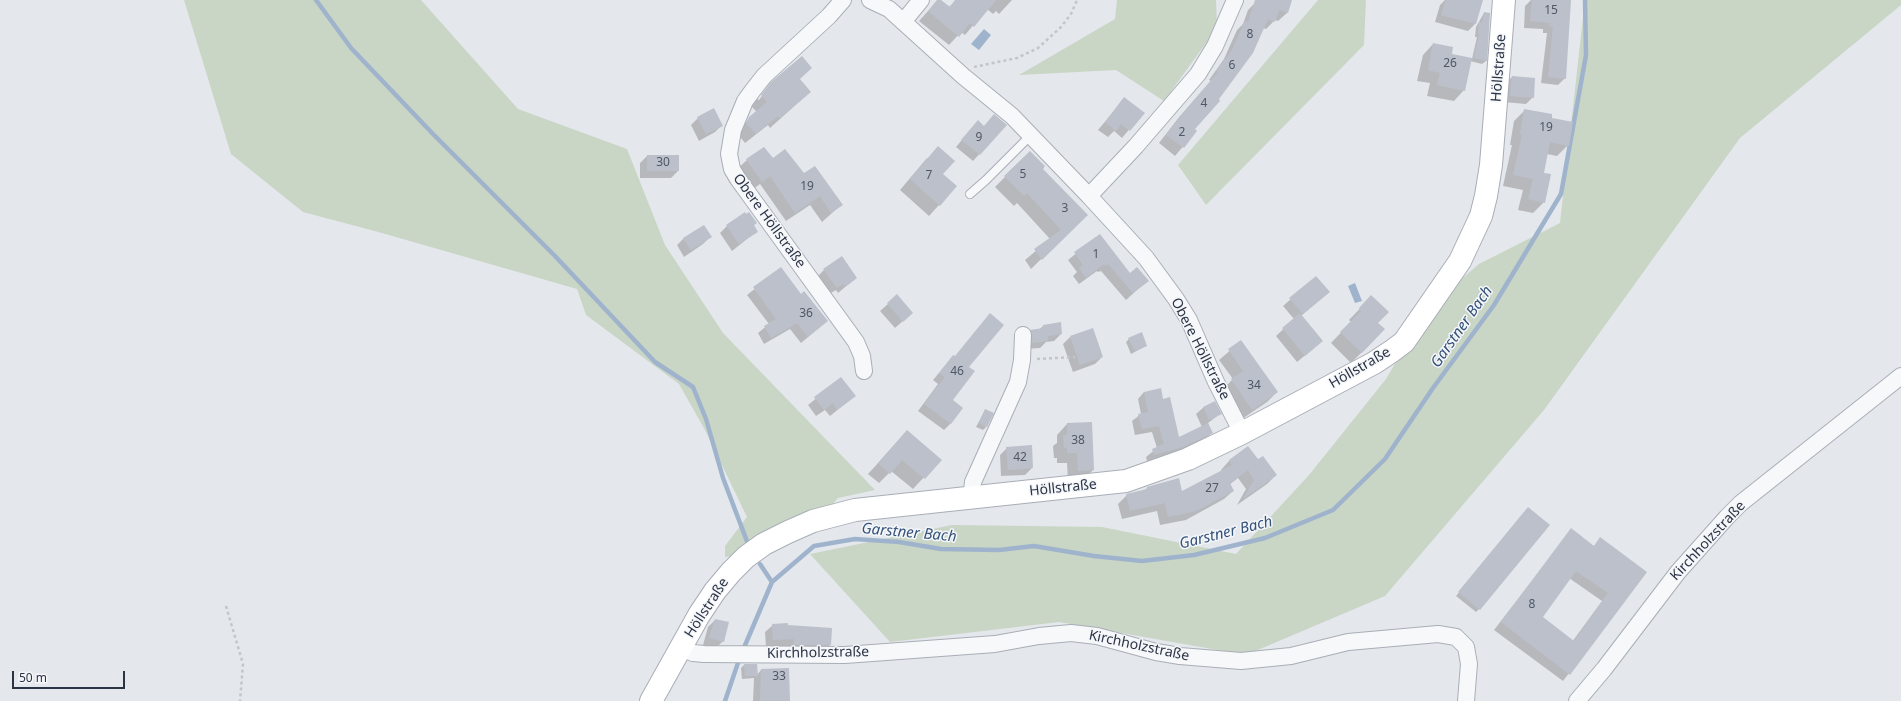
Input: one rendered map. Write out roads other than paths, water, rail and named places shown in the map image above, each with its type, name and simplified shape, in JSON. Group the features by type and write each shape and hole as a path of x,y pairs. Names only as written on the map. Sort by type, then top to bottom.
{"street":[{"name":"Obere Höllstraße","path":"843,0 829,16 764,76 753,90 746,101 733,130 729,161 738,179 856,342 862,356 864,371"},
{"name":"Obere Höllstraße","path":"870,0 889,10 963,76 1012,116 1146,258 1176,299 1189,320 1216,382 1242,433"},
{"path":"903,22 921,0"},
{"path":"1089,196 1136,146 1198,74 1221,34 1235,0"},
{"name":"Höllstraße","path":"651,701 699,615 731,572 746,557 764,544 788,532 813,521 855,510 1126,481 1188,459 1242,433 1374,363 1404,342 1460,261 1479,221 1486,196 1491,158 1504,0"},
{"path":"971,498 973,482 1018,382 1022,360 1023,335"},
{"name":"Kirchholzstraße","path":"1577,701 1604,669 1678,572 1727,517 1742,503 1901,376"},
{"name":"Kirchholzstraße","path":"681,648 693,653 845,655 995,644 1038,636 1071,633 1097,636 1156,652 1180,656 1241,661 1292,656 1355,641 1443,634 1456,637 1466,647 1469,664 1466,701"}],"lane":[{"path":"970,194 986,180 1030,135"}],"water":[{"path":"984,29 991,35 979,50 971,44"},
{"path":"1355,283 1362,301 1355,303 1348,286"}],"waterway":[{"path":"316,0 351,48 433,134 555,256 655,362 693,387 706,419 723,478 748,544"},
{"name":"Garstner Bach","path":"743,650 772,582 814,546 855,539 899,542 941,549 999,550 1034,546 1094,556 1142,561 1194,555 1265,538 1333,510 1385,459 1433,388 1494,305 1561,194 1586,55 1585,0"},
{"path":"760,564 772,582"},
{"name":"Garstner Bach","path":"725,701 740,657"}]}
